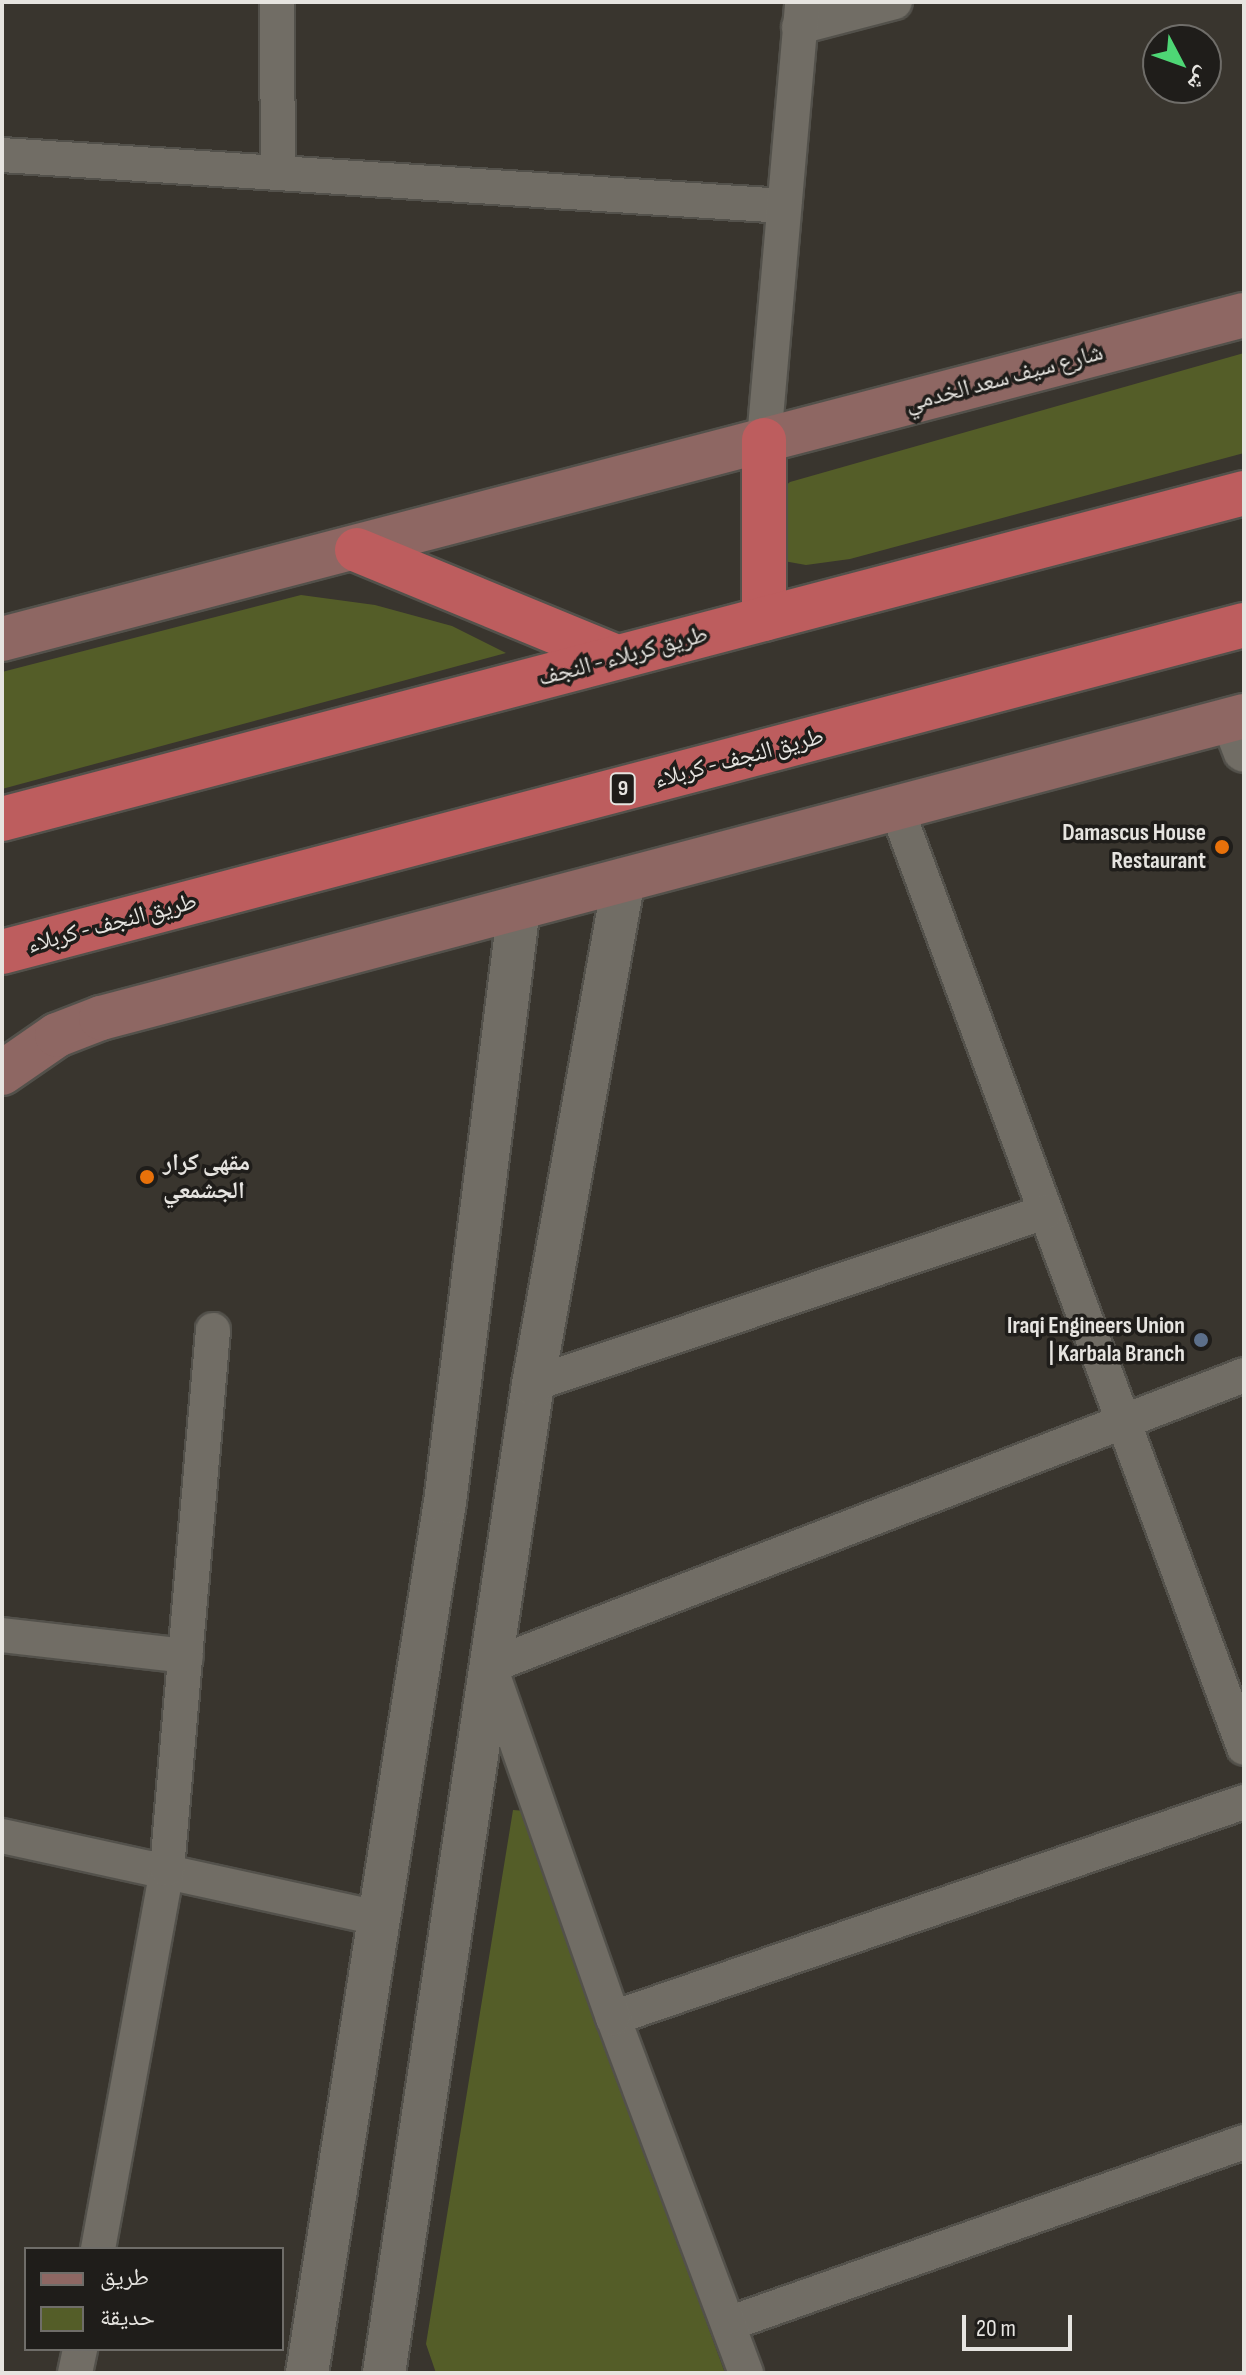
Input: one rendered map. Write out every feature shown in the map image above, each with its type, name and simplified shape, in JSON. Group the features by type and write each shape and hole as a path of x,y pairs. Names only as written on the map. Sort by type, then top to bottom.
{"highway":[{"path":"764,440 764,619"},
{"name":"طريق كربلاء - النجف","path":"2,819 1244,493"},
{"path":"357,550 617,657"},
{"name":"طريق النجف - كربلاء","path":"2,952 1244,625"}],"main road":[{"name":"شارع سيف سعد الخدمي","path":"2,639 357,550 1244,315"},
{"path":"2,1073 57,1035 101,1018 896,807 1240,728"}],"street":[{"path":"277,2 278,173"},
{"path":"764,440 801,14 895,2"},
{"path":"2,155 784,206"},
{"path":"896,807 1244,1748"},
{"path":"384,2373 533,1384 624,879"},
{"path":"307,2373 445,1502 519,907"},
{"path":"533,1384 1045,1212"},
{"path":"98,2247 167,1869 213,1330"},
{"path":"490,1666 1244,1375"},
{"path":"2,1635 186,1656"},
{"path":"490,1666 613,2018 746,2373"},
{"path":"613,2018 1244,1802"},
{"path":"2,1836 167,1869 379,1918"},
{"path":"728,2324 1244,2142"},
{"path":"75,2373 80,2351"}],"green space":[{"path":"1244,353 1244,453 850,559 806,565 778,560 769,499 790,482"},
{"path":"301,595 375,605 452,626 506,653 2,789 2,672"},
{"path":"513,1810 539,1812 577,1967 725,2373 436,2373 426,2344"}],"place":[{"name":"Damascus House Restaurant","path":"1222,847"},
{"name":"مقهى كرار الجشمعي","path":"147,1177"},
{"name":"Iraqi Engineers Union | Karbala Branch","path":"1201,1340"}]}
